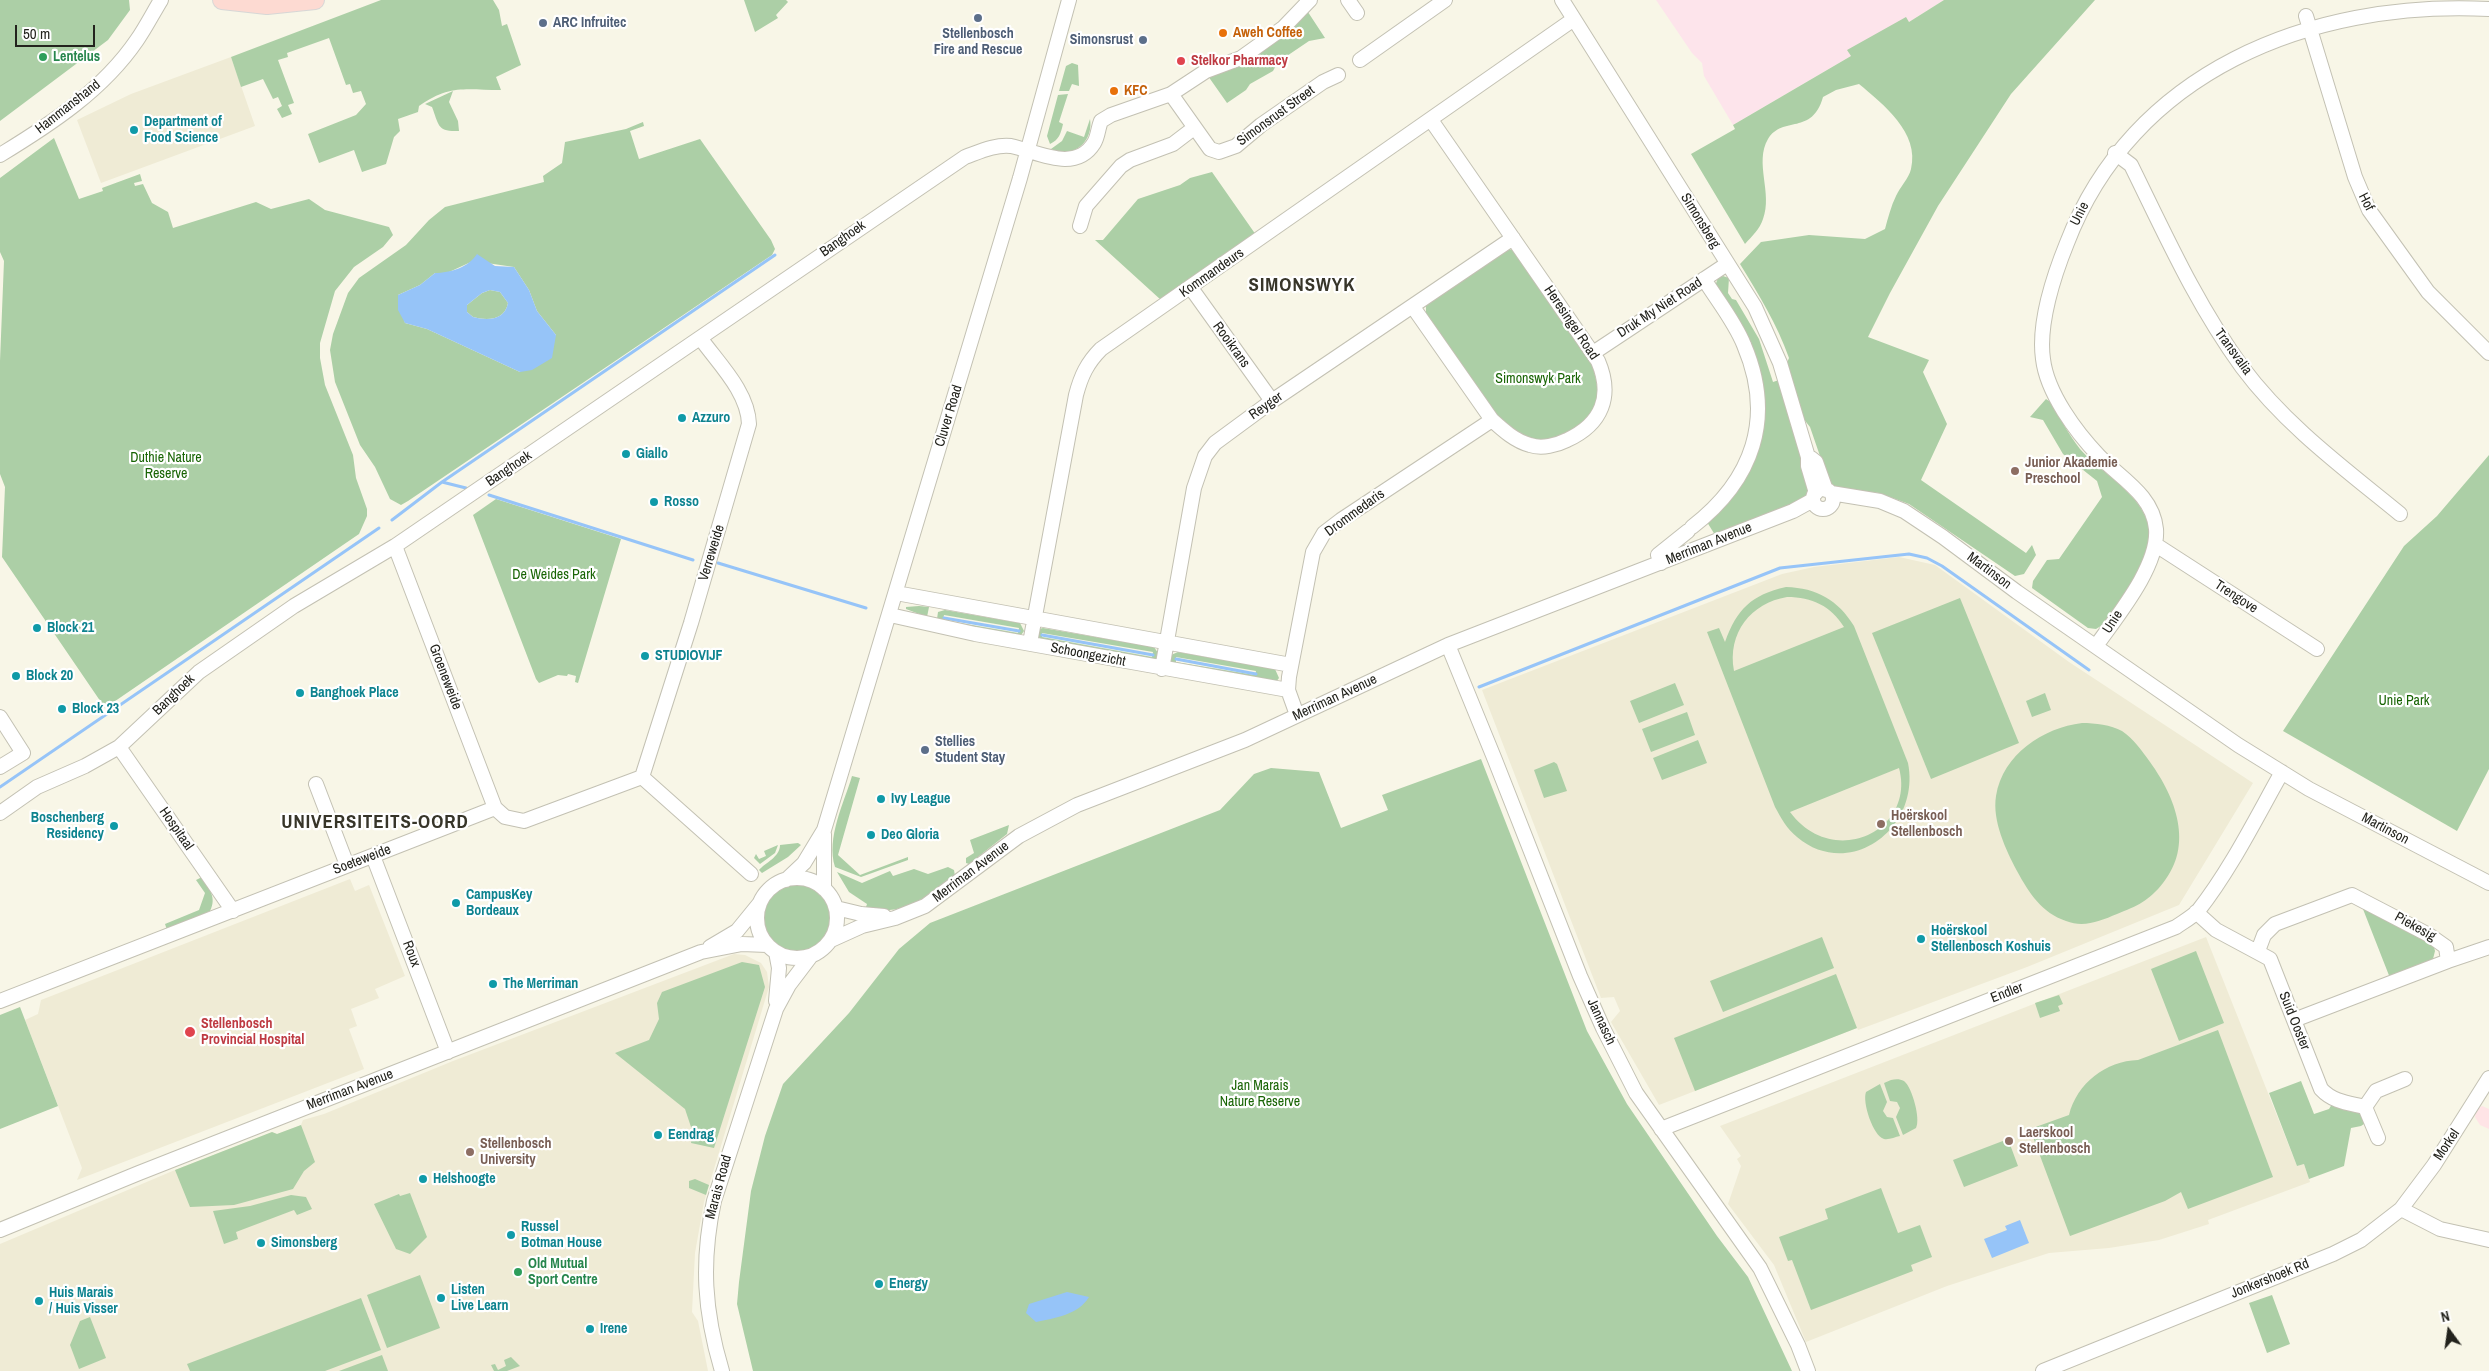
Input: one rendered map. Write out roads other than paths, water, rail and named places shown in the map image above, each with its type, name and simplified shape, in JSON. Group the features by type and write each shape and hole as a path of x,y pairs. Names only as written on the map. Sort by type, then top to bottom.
{"main road":[{"path":"222,0 268,5 315,0"}],"street":[{"name":"Hammanshand","path":"0,155 43,129 83,99 112,71 137,41 161,0"},
{"name":"Cluver Road","path":"824,888 822,858 824,830 1028,151 1069,0"},
{"path":"1028,151 1065,159 1077,157 1092,146 1101,121 1111,115 1171,94 1206,71 1241,58 1283,28 1310,0"},
{"path":"1348,0 1357,13"},
{"path":"1360,60 1445,0"},
{"name":"Simonsberg","path":"1562,0 1755,307 1780,363 1808,457 1808,466 1823,498"},
{"name":"Unie","path":"2096,646 2148,566 2156,545 2155,522 2145,499 2100,458 2072,424 2052,386 2042,358 2044,332 2057,269 2083,207 2115,153 2147,114 2174,87 2200,67 2252,37 2306,16 2351,6 2394,2 2422,1 2489,9"},
{"name":"Hof","path":"2306,16 2355,177 2369,210 2428,292 2489,353"},
{"name":"Kommandeurs","path":"1030,644 1080,380 1089,362 1101,349 1574,19"},
{"name":"Simonsrust Street","path":"1171,94 1210,149 1220,152 1228,150 1323,82 1338,75"},
{"name":"Heresingel Road","path":"1413,307 1492,420 1508,434 1531,446 1556,445 1582,433 1596,418 1603,404 1606,389 1602,371 1593,353 1431,120"},
{"path":"1080,226 1086,206 1121,166 1130,160 1173,144 1194,128"},
{"name":"Banghoek","path":"0,812 37,787 84,766 119,747 199,672 294,606 395,546 965,156 1000,146 1009,146 1028,151"},
{"name":"Transvalia","path":"2115,153 2131,164 2185,276 2243,368 2279,410 2310,439 2400,514"},
{"name":"Reyger","path":"1162,669 1199,469 1205,456 1215,443 1513,238"},
{"name":"Druk My Niet Road","path":"1593,353 1727,264"},
{"path":"1661,563 1658,554 1693,527 1737,483 1750,454 1757,420 1757,395 1753,370 1744,343 1704,279"},
{"name":"Rooikrans","path":"1190,288 1272,402"},
{"name":"Verreweide","path":"642,776 687,635 749,424 747,407 742,395 700,339"},
{"name":"Drommedaris","path":"1297,715 1288,690 1310,562 1316,544 1324,533 1492,420"},
{"name":"Martinson","path":"1823,498 1880,501 1904,511 1944,537 2017,592 2238,745 2309,789 2489,883"},
{"name":"Merriman Avenue","path":"831,940 862,926 915,912 937,899 989,857 1043,821 1077,805 1245,740 1448,645 1710,544 1823,498"},
{"path":"1693,527 1710,544"},
{"name":"Trengove","path":"2156,545 2317,649"},
{"name":"Groeneweide","path":"395,546 495,808"},
{"name":"Schoongezicht","path":"896,593 1166,644 1291,665"},
{"path":"931,624 932,613 937,602"},
{"name":"Schoongezicht","path":"890,615 1162,669 1288,690"},
{"name":"Jannasch","path":"1448,645 1587,994 1636,1093 1760,1268 1798,1344 1808,1371"},
{"path":"0,717 23,753 0,767"},
{"name":"Hospitaal","path":"119,747 233,911"},
{"name":"Endler","path":"1661,1128 2176,926 2196,912 2230,862 2282,772"},
{"path":"495,808 504,818 524,821 642,776 750,874"},
{"path":"316,784 348,866"},
{"name":"Soeteweide","path":"0,1000 495,808"},
{"name":"Cluver Road","path":"786,880 804,863 824,830"},
{"name":"Roux","path":"373,856 448,1052"},
{"path":"802,879 824,888 836,908 837,924 831,940 819,952 811,956 793,958 771,949 758,930 757,912 760,903 770,889 786,880 802,879"},
{"name":"Piekesig","path":"2258,951 2264,935 2275,924 2352,895 2443,943 2448,961"},
{"name":"Merriman Avenue","path":"0,1230 148,1169 701,952 736,931 760,903"},
{"name":"Merriman Avenue","path":"836,908 862,914 895,918"},
{"name":"Suid Ooster","path":"2196,912 2216,930 2270,959 2321,1089 2330,1098 2365,1107"},
{"name":"Merriman Avenue","path":"701,952 742,944 771,949"},
{"path":"2294,1020 2489,947"},
{"name":"Marais Road","path":"771,949 779,982 776,1009"},
{"name":"Marais Road","path":"722,1371 706,1302 705,1267 709,1225 721,1175 776,1009 789,985 811,956"},
{"name":"Morkel","path":"2401,1209 2434,1165 2489,1078"},
{"path":"2378,1138 2365,1107 2376,1091 2405,1079"},
{"path":"2401,1209 2440,1229 2489,1240"},
{"name":"Jonkershoek Rd","path":"2043,1371 2333,1254 2361,1240 2401,1209"}],"water":[{"path":"477,254 495,266 514,267 529,290 537,311 556,335 552,358 532,370 520,372 427,329 405,323 398,310 398,295 420,285 435,273 459,268 474,259","holes":["490,290 500,292 508,303 500,316 490,319 479,318 473,317 467,312 467,305 482,293"]},
{"path":"2020,1220 2029,1243 1992,1258 1984,1239 2007,1230 2005,1226"},
{"path":"1067,1292 1089,1297 1079,1308 1058,1317 1036,1322 1026,1313 1029,1304"}],"waterway":[{"path":"392,520 442,482 775,255"},
{"path":"442,482 466,488"},
{"path":"489,495 693,560"},
{"path":"0,787 379,528"},
{"path":"1479,687 1780,568 1909,554 1927,558 1942,566 2089,670"},
{"path":"718,563 866,608"},
{"path":"944,618 1019,631"},
{"path":"1042,635 1153,655"},
{"path":"1176,659 1256,674"}],"place":[{"name":"Stellenbosch Fire and Rescue","path":"978,18"},
{"name":"ARC Infruitec","path":"543,23"},
{"name":"Aweh Coffee","path":"1223,33"},
{"name":"Simonsrust","path":"1143,40"},
{"name":"Lentelus","path":"43,57"},
{"name":"Stelkor Pharmacy","path":"1181,61"},
{"name":"KFC","path":"1114,91"},
{"name":"Department of Food Science","path":"134,130"},
{"name":"Azzuro","path":"682,418"},
{"name":"Giallo","path":"626,454"},
{"name":"Junior Akademie Preschool","path":"2015,471"},
{"name":"Rosso","path":"654,502"},
{"name":"Block 21","path":"37,628"},
{"name":"STUDIOVIJF","path":"645,656"},
{"name":"Block 20","path":"16,676"},
{"name":"Banghoek Place","path":"300,693"},
{"name":"Block 23","path":"62,709"},
{"name":"Stellies Student Stay","path":"925,750"},
{"name":"Ivy League","path":"881,799"},
{"name":"Hoërskool Stellenbosch","path":"1881,824"},
{"name":"Boschenberg Residency","path":"114,826"},
{"name":"Deo Gloria","path":"871,835"},
{"name":"CampusKey Bordeaux","path":"456,903"},
{"name":"Hoërskool Stellenbosch Koshuis","path":"1921,939"},
{"name":"The Merriman","path":"493,984"},
{"name":"Stellenbosch Provincial Hospital","path":"190,1032"},
{"name":"Eendrag","path":"658,1135"},
{"name":"Laerskool Stellenbosch","path":"2009,1141"},
{"name":"Stellenbosch University","path":"470,1152"},
{"name":"Helshoogte","path":"423,1179"},
{"name":"Russel Botman House","path":"511,1235"},
{"name":"Simonsberg","path":"261,1243"},
{"name":"Old Mutual Sport Centre","path":"518,1272"},
{"name":"Energy","path":"879,1284"},
{"name":"Listen Live Learn","path":"441,1298"},
{"name":"Huis Marais / Huis Visser","path":"39,1301"},
{"name":"Irene","path":"590,1329"}],"district":[{"name":"SIMONSWYK","path":"1302,286"},
{"name":"UNIVERSITEITS-OORD","path":"375,823"}],"park label":[{"name":"Simonswyk Park","path":"1538,379"},
{"name":"Duthie Nature Reserve","path":"166,466"},
{"name":"De Weides Park","path":"554,575"},
{"name":"Unie Park","path":"2404,701"},
{"name":"Jan Marais Nature Reserve","path":"1260,1094"}]}
